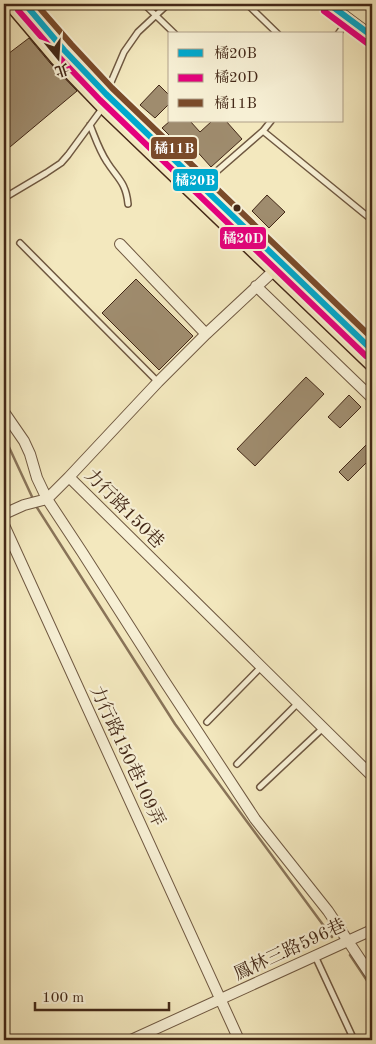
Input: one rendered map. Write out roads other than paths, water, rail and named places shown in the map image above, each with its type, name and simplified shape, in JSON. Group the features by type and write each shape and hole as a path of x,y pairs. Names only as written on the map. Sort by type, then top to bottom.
{"main road":[{"path":"12,4 28,12 64,50 105,100 278,266 372,350"},
{"path":"105,100 201,185 372,363"}],"street":[{"path":"329,4 343,8 350,18 372,36"},
{"path":"120,244 206,334"},
{"name":"力行路150巷","path":"278,266 158,382 69,477 372,776"},
{"path":"256,286 372,398"},
{"path":"4,412 30,454 37,478 47,499 163,679 255,819 328,910 372,977"},
{"path":"4,514 24,505 47,499 69,477"},
{"name":"力行路150巷109弄","path":"4,525 239,1040"},
{"name":"鳳林三路596巷","path":"131,1040 372,930"}],"lane":[{"path":"28,12 45,4"},
{"path":"144,4 173,32"},
{"path":"4,198 61,163 90,125 105,100 124,52 138,32 168,4"},
{"path":"248,4 276,32"},
{"path":"340,32 350,18"},
{"path":"201,185 270,122"},
{"path":"90,125 102,154 115,171 127,193 128,204"},
{"path":"263,130 372,220"},
{"path":"20,243 158,382"},
{"path":"207,722 261,667"},
{"path":"236,764 298,703"},
{"path":"260,787 323,728"},
{"path":"315,956 354,1040"}],"waterway":[{"path":"4,439 34,501"},
{"path":"36,506 175,724 332,937"},
{"path":"350,955 372,988"}]}
